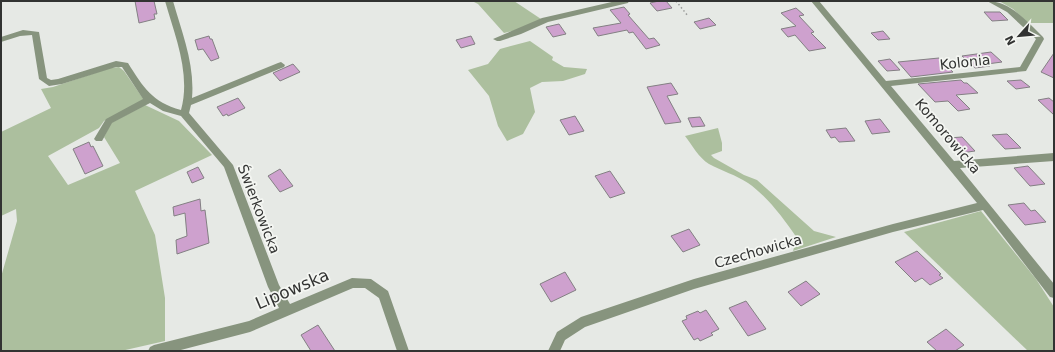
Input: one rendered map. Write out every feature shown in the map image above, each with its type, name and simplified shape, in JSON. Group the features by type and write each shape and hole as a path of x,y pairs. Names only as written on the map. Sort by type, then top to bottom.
{"street":[{"path":"1,40 24,32 36,34 43,79 49,83 59,82 116,64 125,65 140,89 150,99 166,109 184,114 188,103 189,81 187,68 169,1"},
{"path":"497,39 518,32 545,20 624,1"},
{"name":"Komorowicka","path":"815,1 953,165 1054,293"},
{"name":"Kolonia","path":"885,84 1023,69 1040,39 1010,10 991,1"},
{"path":"188,103 281,65"},
{"path":"99,139 109,121 150,99"},
{"name":"Świerkowicka","path":"184,114 228,165 274,287 287,310"},
{"path":"953,165 1054,158"},
{"name":"Czechowicka","path":"554,351 561,336 581,322 694,284 893,228 985,205"},
{"name":"Lipowska","path":"154,351 250,326 352,283 366,283 384,295 402,351"}],"path":[{"path":"676,1 688,16"}],"green space":[{"path":"472,1 514,1 541,19 517,30 504,33 478,4"},
{"path":"999,1 1054,1 1054,23 1028,23 1013,9"},
{"path":"530,41 553,57 552,60 564,67 587,69 585,74 563,81 542,82 530,88 535,112 523,134 507,141 498,126 489,96 468,70 488,64 500,49"},
{"path":"119,67 124,71 144,100 104,121 99,128 48,156 68,185 120,163 104,137 111,123 145,105 179,121 212,155 135,191 155,235 165,298 165,341 121,351 1,351 1,277 17,221 16,209 1,216 1,132 51,108 41,89 53,87 110,68"},
{"path":"718,128 722,143 722,151 711,155 714,158 744,175 757,180 814,231 836,237 793,251 797,238 769,201 748,183 705,161 685,136"},
{"path":"981,211 1036,279 1054,307 1054,351 1028,351 904,232"}],"building":[{"path":"135,1 154,1 157,14 154,14 155,19 139,23"},
{"path":"666,1 672,8 657,11 650,3"},
{"path":"624,7 630,14 628,15 649,39 654,38 660,45 646,49 633,32 629,33 627,30 598,36 593,28 621,23 610,10"},
{"path":"796,8 804,15 799,16 814,32 811,33 826,48 809,51 795,35 788,37 781,29 796,26 781,13"},
{"path":"984,12 1000,12 1008,20 992,21"},
{"path":"709,18 716,25 700,29 694,22"},
{"path":"559,24 566,34 553,37 546,27"},
{"path":"883,31 890,39 878,40 871,33"},
{"path":"209,36 210,39 212,39 219,58 211,61 203,49 198,50 195,40"},
{"path":"471,36 475,44 461,48 456,40"},
{"path":"991,52 1002,62 987,64 990,66 975,68 962,56"},
{"path":"1054,53 1054,78 1041,72"},
{"path":"939,58 953,72 911,77 898,62"},
{"path":"890,59 900,70 887,71 878,61"},
{"path":"293,64 300,72 280,81 273,73"},
{"path":"961,80 964,83 967,83 978,93 956,95 970,109 958,111 948,101 935,102 918,84"},
{"path":"1021,80 1030,87 1016,89 1007,81"},
{"path":"671,83 678,94 667,96 681,122 665,124 647,87"},
{"path":"238,98 245,108 228,116 227,114 223,116 217,107"},
{"path":"1049,98 1054,102 1054,115 1038,100"},
{"path":"575,116 584,131 569,135 560,120"},
{"path":"700,117 705,126 692,127 688,118"},
{"path":"880,119 890,132 872,134 865,121"},
{"path":"846,128 855,141 839,142 835,137 831,138 826,130"},
{"path":"1007,134 1021,148 1005,149 992,135"},
{"path":"962,137 975,151 961,153 948,138"},
{"path":"89,142 91,147 93,146 103,166 85,174 73,149"},
{"path":"1028,166 1045,184 1030,186 1014,168"},
{"path":"198,167 204,178 192,183 187,172"},
{"path":"280,169 293,186 280,192 268,176"},
{"path":"610,171 625,193 610,198 595,176"},
{"path":"200,199 201,211 205,210 209,243 177,254 176,240 187,236 185,213 174,216 173,207"},
{"path":"1024,203 1031,211 1035,210 1046,222 1025,225 1008,205"},
{"path":"689,229 700,245 683,252 671,236"},
{"path":"917,251 941,274 939,275 943,278 930,285 922,278 915,282 895,262"},
{"path":"565,272 576,290 551,302 540,284"},
{"path":"806,281 820,294 801,306 788,292"},
{"path":"746,301 766,329 748,336 729,308"},
{"path":"706,310 719,329 711,333 713,335 700,341 698,338 694,340 682,321 687,319 686,316 698,311 700,313"},
{"path":"318,325 335,351 311,351 301,335"},
{"path":"946,329 964,345 955,351 937,351 927,342"}]}
